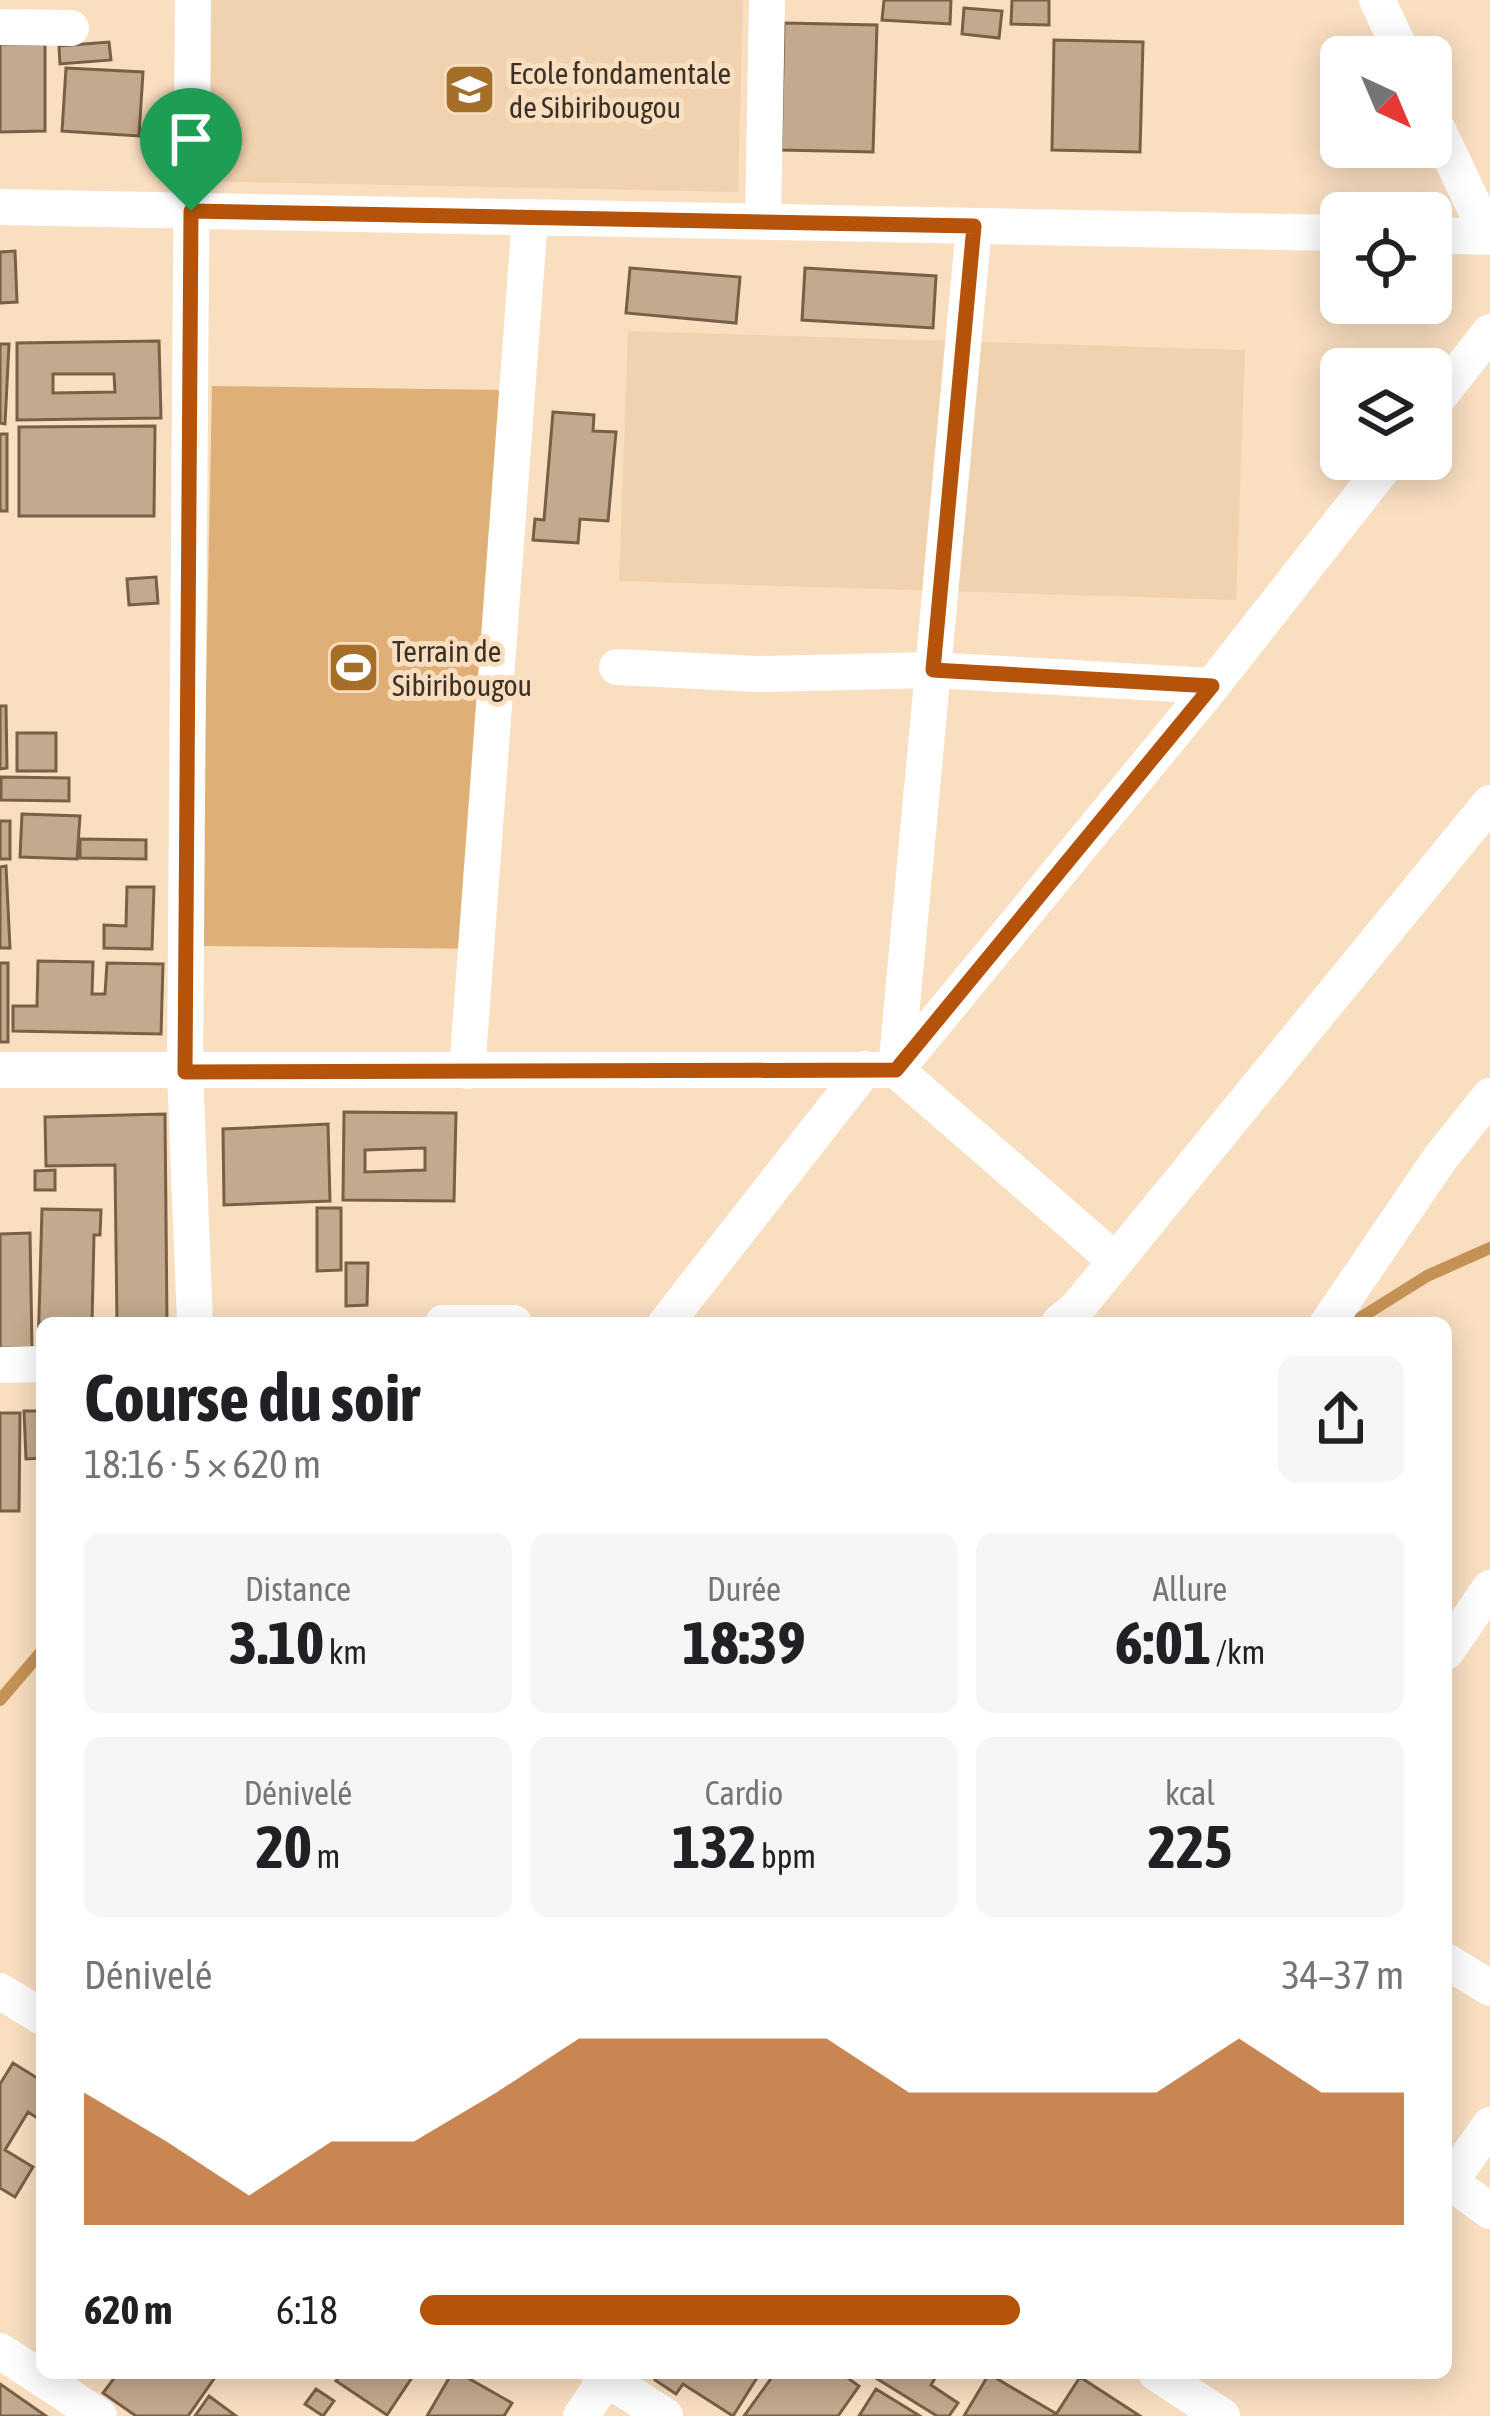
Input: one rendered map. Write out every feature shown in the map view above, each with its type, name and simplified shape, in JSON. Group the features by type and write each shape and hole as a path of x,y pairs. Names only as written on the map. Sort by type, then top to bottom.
{"street":[{"path":"193,0 185,1072 195,1317"},
{"path":"763,222 767,0"},
{"path":"1377,0 1394,36"},
{"path":"0,27 71,28"},
{"path":"1452,159 1489,237 1452,236"},
{"path":"0,207 1320,233"},
{"path":"467,1071 530,218"},
{"path":"880,1070 933,670 974,226"},
{"path":"1452,380 1490,332"},
{"path":"671,1317 1212,686 1374,480"},
{"path":"617,667 757,674 933,670 1212,686"},
{"path":"1075,1317 1490,802"},
{"path":"0,1070 880,1070 1116,1261"},
{"path":"1332,1317 1490,1096"},
{"path":"0,1365 36,1364"},
{"path":"1452,1643 1490,1588"},
{"path":"1452,1964 1490,1988"},
{"path":"0,1990 36,2014"},
{"path":"1452,2175 1490,2125"},
{"path":"1452,2183 1490,2211"},
{"path":"0,2351 36,2375"},
{"path":"43,2379 99,2416"},
{"path":"581,2416 603,2379"},
{"path":"611,2379 665,2416"},
{"path":"1165,2379 1222,2416"}],"shaded area":[{"name":"Ecole fondamentale de Sibiribougou","path":"202,0 743,0 738,192 197,181"},
{"path":"628,331 1245,350 1236,600 619,581"},
{"name":"Terrain de Sibiribougou","path":"212,386 504,390 493,949 201,946"}],"building":[{"path":"884,0 951,0 950,24 882,20"},
{"path":"1012,0 1049,0 1049,25 1011,24"},
{"path":"964,8 1002,11 999,38 962,34"},
{"path":"784,23 877,25 873,152 781,150"},
{"path":"1054,40 1143,42 1140,152 1052,150"},
{"path":"109,42 111,60 60,64 59,46"},
{"path":"0,44 45,44 45,131 0,132"},
{"path":"66,68 143,72 139,136 62,131"},
{"path":"15,251 17,302 0,303 0,252"},
{"path":"630,268 740,277 736,323 626,313"},
{"path":"805,268 936,276 933,328 802,320"},
{"path":"159,341 161,418 17,420 17,343","holes":["53,374 114,374 115,392 53,393"]},
{"path":"0,344 9,344 5,424 0,423"},
{"path":"553,412 594,415 593,431 616,432 608,521 580,519 578,543 533,540 535,519 544,520"},
{"path":"155,426 154,516 19,516 19,427"},
{"path":"0,434 7,434 7,511 0,511"},
{"path":"156,577 158,603 129,605 127,579"},
{"path":"0,706 6,706 7,768 0,769"},
{"path":"17,733 56,733 56,771 17,771"},
{"path":"1,777 69,778 69,801 1,800"},
{"path":"22,814 80,816 77,859 20,857"},
{"path":"0,821 10,821 10,859 0,859"},
{"path":"80,839 146,840 146,859 80,858"},
{"path":"6,866 10,948 0,948 0,867"},
{"path":"127,887 154,887 152,949 104,948 104,925 126,926"},
{"path":"38,961 93,962 92,994 105,994 107,963 163,964 161,1034 13,1031 13,1006 37,1006"},
{"path":"0,963 8,963 8,1042 0,1042"},
{"path":"344,1112 456,1113 454,1201 343,1200","holes":["425,1148 425,1170 365,1172 365,1150"]},
{"path":"165,1114 167,1317 117,1317 115,1165 46,1166 45,1117"},
{"path":"328,1124 330,1201 224,1205 223,1129"},
{"path":"55,1170 55,1190 35,1190 35,1171"},
{"path":"317,1208 341,1208 341,1270 317,1271"},
{"path":"42,1209 101,1210 100,1235 94,1235 92,1317 39,1317"},
{"path":"30,1233 32,1348 0,1348 0,1234"},
{"path":"346,1263 368,1263 367,1305 346,1306"},
{"path":"24,1411 36,1411 36,1458 26,1459"},
{"path":"0,1413 20,1413 19,1511 0,1511"},
{"path":"13,2063 36,2077 36,2117 28,2112 5,2150 33,2167 15,2197 0,2188 0,2084"},
{"path":"114,2379 214,2379 188,2416 136,2416 103,2393"},
{"path":"338,2379 411,2379 387,2415"},
{"path":"449,2379 470,2379 512,2403 504,2416 427,2416"},
{"path":"756,2379 733,2416 683,2384 676,2394 655,2380"},
{"path":"771,2379 849,2379 859,2386 838,2416 744,2416"},
{"path":"877,2379 934,2379 931,2385 958,2403 949,2416 937,2416"},
{"path":"986,2379 997,2379 1055,2413 1053,2416 964,2416"},
{"path":"1083,2379 1140,2416 1055,2416"},
{"path":"0,2384 46,2416 0,2416"},
{"path":"316,2389 334,2401 323,2416 305,2404"},
{"path":"876,2389 920,2416 859,2416"},
{"path":"209,2396 236,2416 195,2416"}],"waterway":[{"path":"1362,1317 1427,1276 1490,1248"},
{"path":"0,1700 36,1658"}],"place":[{"name":"Ecole fondamentale de Sibiribougou","path":"470,90"},
{"name":"Terrain de Sibiribougou","path":"353,668"}],"route":[{"path":"191,211 974,226 933,670 1212,686 896,1070 185,1072 191,211"}]}
